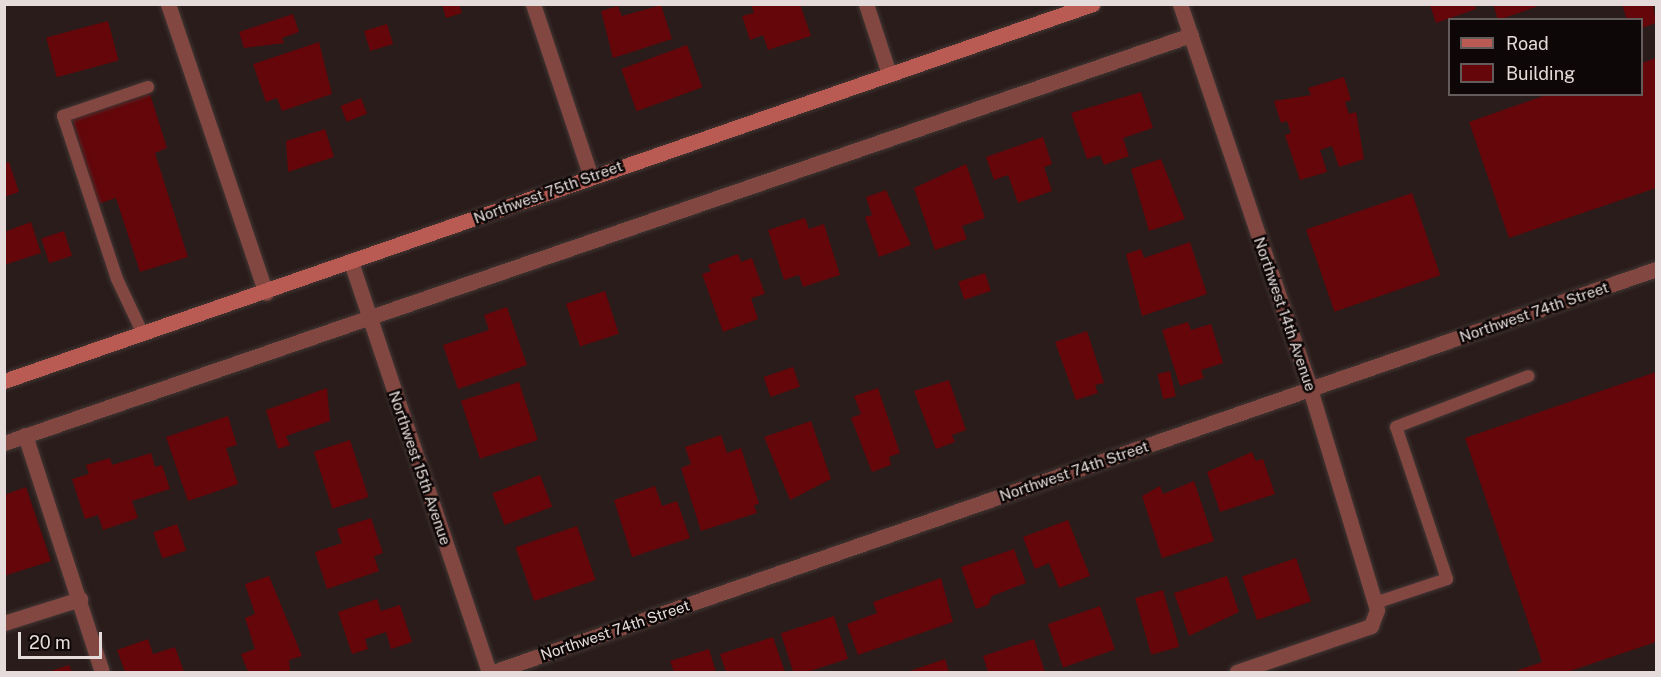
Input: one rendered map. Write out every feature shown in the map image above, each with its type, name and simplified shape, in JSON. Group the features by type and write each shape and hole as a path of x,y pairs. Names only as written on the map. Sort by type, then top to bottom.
{"street":[{"path":"168,4 266,293"},
{"path":"533,4 591,177"},
{"path":"866,4 889,74"},
{"name":"Northwest 75th Street","path":"4,381 266,293 591,177 1093,4"},
{"name":"Northwest 14th Avenue","path":"1180,4 1310,389 1375,603 1371,626 1237,672"},
{"path":"4,443 369,315 1191,35"},
{"name":"Northwest 15th Avenue","path":"351,262 491,672"},
{"name":"Northwest 74th Street","path":"491,672 1656,269"},
{"path":"25,435 102,672"},
{"path":"4,623 80,599"}],"lane":[{"path":"143,334 117,279 63,116 148,87"},
{"path":"1375,603 1447,579 1396,427 1529,376"}],"building":[{"path":"442,4 459,4 462,13 446,18"},
{"path":"751,4 800,4 811,36 768,50 763,35 750,40 742,16 754,13"},
{"path":"1493,4 1535,4 1536,7 1504,18 1497,18"},
{"path":"1622,4 1653,4 1656,23 1643,28 1643,18 1626,18"},
{"path":"661,5 672,39 613,58 601,11 618,6 622,16"},
{"path":"1430,5 1475,5 1476,9 1436,23"},
{"path":"293,14 299,32 282,38 284,43 244,48 239,32"},
{"path":"108,21 119,61 57,77 46,38"},
{"path":"387,24 393,44 370,51 364,31"},
{"path":"319,42 332,94 282,111 277,98 266,102 253,64"},
{"path":"687,45 702,87 637,111 621,69"},
{"path":"1656,58 1656,188 1509,238 1469,122 1543,96 1643,96 1643,63"},
{"path":"1344,77 1351,100 1345,102 1349,114 1356,112 1364,159 1339,167 1332,146 1320,150 1327,172 1300,180 1285,135 1291,133 1287,121 1281,123 1274,101 1311,95 1308,88"},
{"path":"1141,92 1153,128 1123,138 1129,156 1104,165 1100,155 1087,159 1071,113"},
{"path":"150,94 167,148 155,153 188,257 140,272 116,198 98,204 72,119"},
{"path":"361,98 367,114 347,122 340,106"},
{"path":"325,129 334,157 288,172 286,141"},
{"path":"1043,137 1052,164 1044,167 1052,191 1018,203 1008,175 994,180 986,157"},
{"path":"1161,159 1185,219 1149,231 1131,169"},
{"path":"9,162 19,192 4,197 4,163"},
{"path":"966,164 985,218 962,226 967,239 935,250 914,188"},
{"path":"886,190 911,245 879,257 865,217 872,215 866,197"},
{"path":"1412,193 1440,275 1334,312 1306,229"},
{"path":"805,218 809,229 824,224 840,275 803,287 799,275 784,280 768,230"},
{"path":"31,222 41,253 4,265 4,232"},
{"path":"64,231 72,256 49,263 41,238"},
{"path":"1190,242 1207,294 1142,316 1126,254 1141,249 1144,258"},
{"path":"738,254 741,262 752,258 765,294 751,298 758,319 723,332 702,274 711,271 708,265"},
{"path":"985,273 991,291 964,300 958,282"},
{"path":"605,291 619,334 580,346 566,304"},
{"path":"507,307 527,365 458,389 443,345 489,330 484,315"},
{"path":"1188,322 1191,330 1211,324 1223,363 1201,370 1204,378 1180,386 1162,330"},
{"path":"1087,331 1104,383 1095,385 1098,393 1076,400 1055,342"},
{"path":"793,367 800,387 771,397 764,377"},
{"path":"1170,371 1176,396 1163,399 1157,374"},
{"path":"1656,372 1656,642 1567,672 1513,672 1542,662 1465,438"},
{"path":"949,380 966,430 952,435 955,442 936,449 914,391"},
{"path":"519,382 538,440 480,459 461,401"},
{"path":"327,388 330,421 286,436 290,445 278,449 266,410"},
{"path":"878,388 900,453 889,457 891,465 872,472 851,418 861,414 854,396"},
{"path":"228,416 237,445 226,448 238,484 188,501 166,437"},
{"path":"811,421 831,479 790,500 764,437"},
{"path":"721,435 727,453 741,448 759,504 754,505 757,513 701,531 681,468 691,464 685,447"},
{"path":"350,440 369,497 332,509 314,452"},
{"path":"1252,452 1256,461 1263,459 1275,494 1220,512 1207,472"},
{"path":"151,453 155,467 162,465 170,489 132,501 138,518 103,530 98,515 85,519 72,479 89,474 86,465 110,458 112,465"},
{"path":"540,475 552,507 505,525 492,493"},
{"path":"1194,481 1214,541 1162,558 1142,496 1160,486 1163,494"},
{"path":"655,486 662,506 677,501 690,538 632,557 614,500"},
{"path":"26,487 51,561 4,576 4,495"},
{"path":"371,518 383,553 374,556 379,571 327,589 315,552 342,543 337,529"},
{"path":"1068,520 1090,576 1059,588 1049,563 1035,569 1023,537"},
{"path":"177,524 186,550 162,559 153,532"},
{"path":"577,526 596,580 534,601 516,547"},
{"path":"1014,549 1026,583 992,596 988,605 976,609 961,567"},
{"path":"1296,558 1311,601 1257,620 1242,577"},
{"path":"269,576 302,656 289,660 290,672 248,672 241,654 255,649 245,618 255,614 245,584"},
{"path":"1227,576 1239,612 1189,636 1174,593"},
{"path":"941,578 953,622 858,655 847,624 877,613 873,602"},
{"path":"1163,590 1179,647 1151,655 1135,598"},
{"path":"377,599 381,611 400,605 412,642 391,649 386,632 365,639 368,649 352,654 338,612"},
{"path":"1100,606 1115,649 1063,667 1048,624"},
{"path":"834,616 848,659 807,672 793,672 781,633"},
{"path":"773,637 785,672 726,672 720,654"},
{"path":"148,639 153,654 175,647 184,672 125,672 117,650"},
{"path":"1034,639 1045,672 988,672 983,656"},
{"path":"709,649 716,672 674,672 670,661"},
{"path":"945,659 949,672 907,672"},
{"path":"69,665 72,672 48,672"}]}
